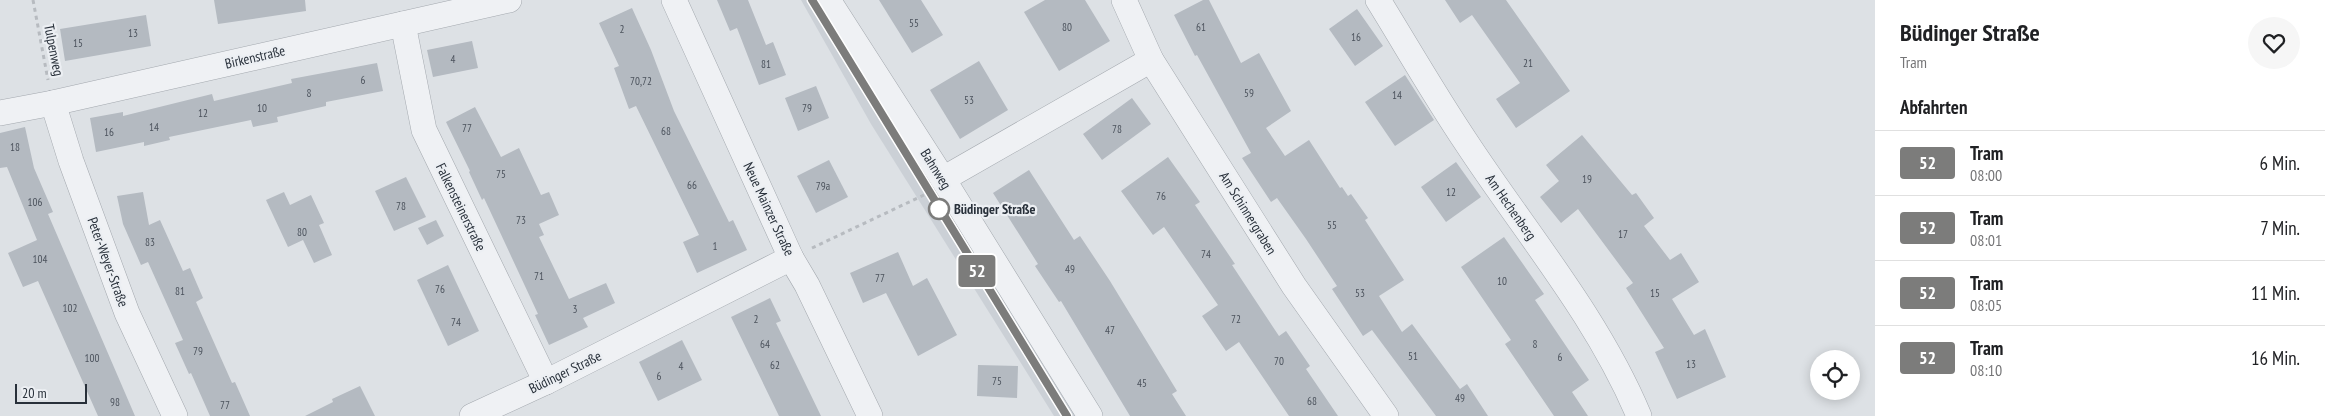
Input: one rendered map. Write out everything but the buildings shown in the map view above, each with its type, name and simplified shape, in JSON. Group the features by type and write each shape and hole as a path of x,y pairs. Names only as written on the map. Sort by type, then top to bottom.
{"street":[{"name":"Birkenstraße","path":"0,113 52,103 509,0"},
{"name":"Neue Mainzer Straße","path":"674,0 801,253 807,285 870,416"},
{"name":"Bahnweg","path":"828,0 1090,416"},
{"name":"Am Schinnergraben","path":"1124,0 1151,60 1294,286 1386,416"},
{"name":"Am Hechenberg","path":"1378,0 1465,142 1538,244 1600,338 1626,384 1640,416"},
{"name":"Falkensteinerstraße","path":"403,24 424,130 546,382"},
{"path":"942,179 1151,60"},
{"name":"Peter-Weyer-Straße","path":"52,103 71,161 127,313 175,416"},
{"name":"Büdinger Straße","path":"472,416 512,408 546,382 801,253"}],"path":[{"name":"Tulpenweg","path":"33,0 52,103"},
{"path":"801,253 908,203"}],"shaded area":[{"path":"801,0 822,0 1079,416 1054,416 871,124"}],"tram line":[{"path":"812,0 1067,416"},
{"name":"52","path":"812,0 1067,416"}],"place":[{"name":"Büdinger Straße","path":"939,209"}]}
